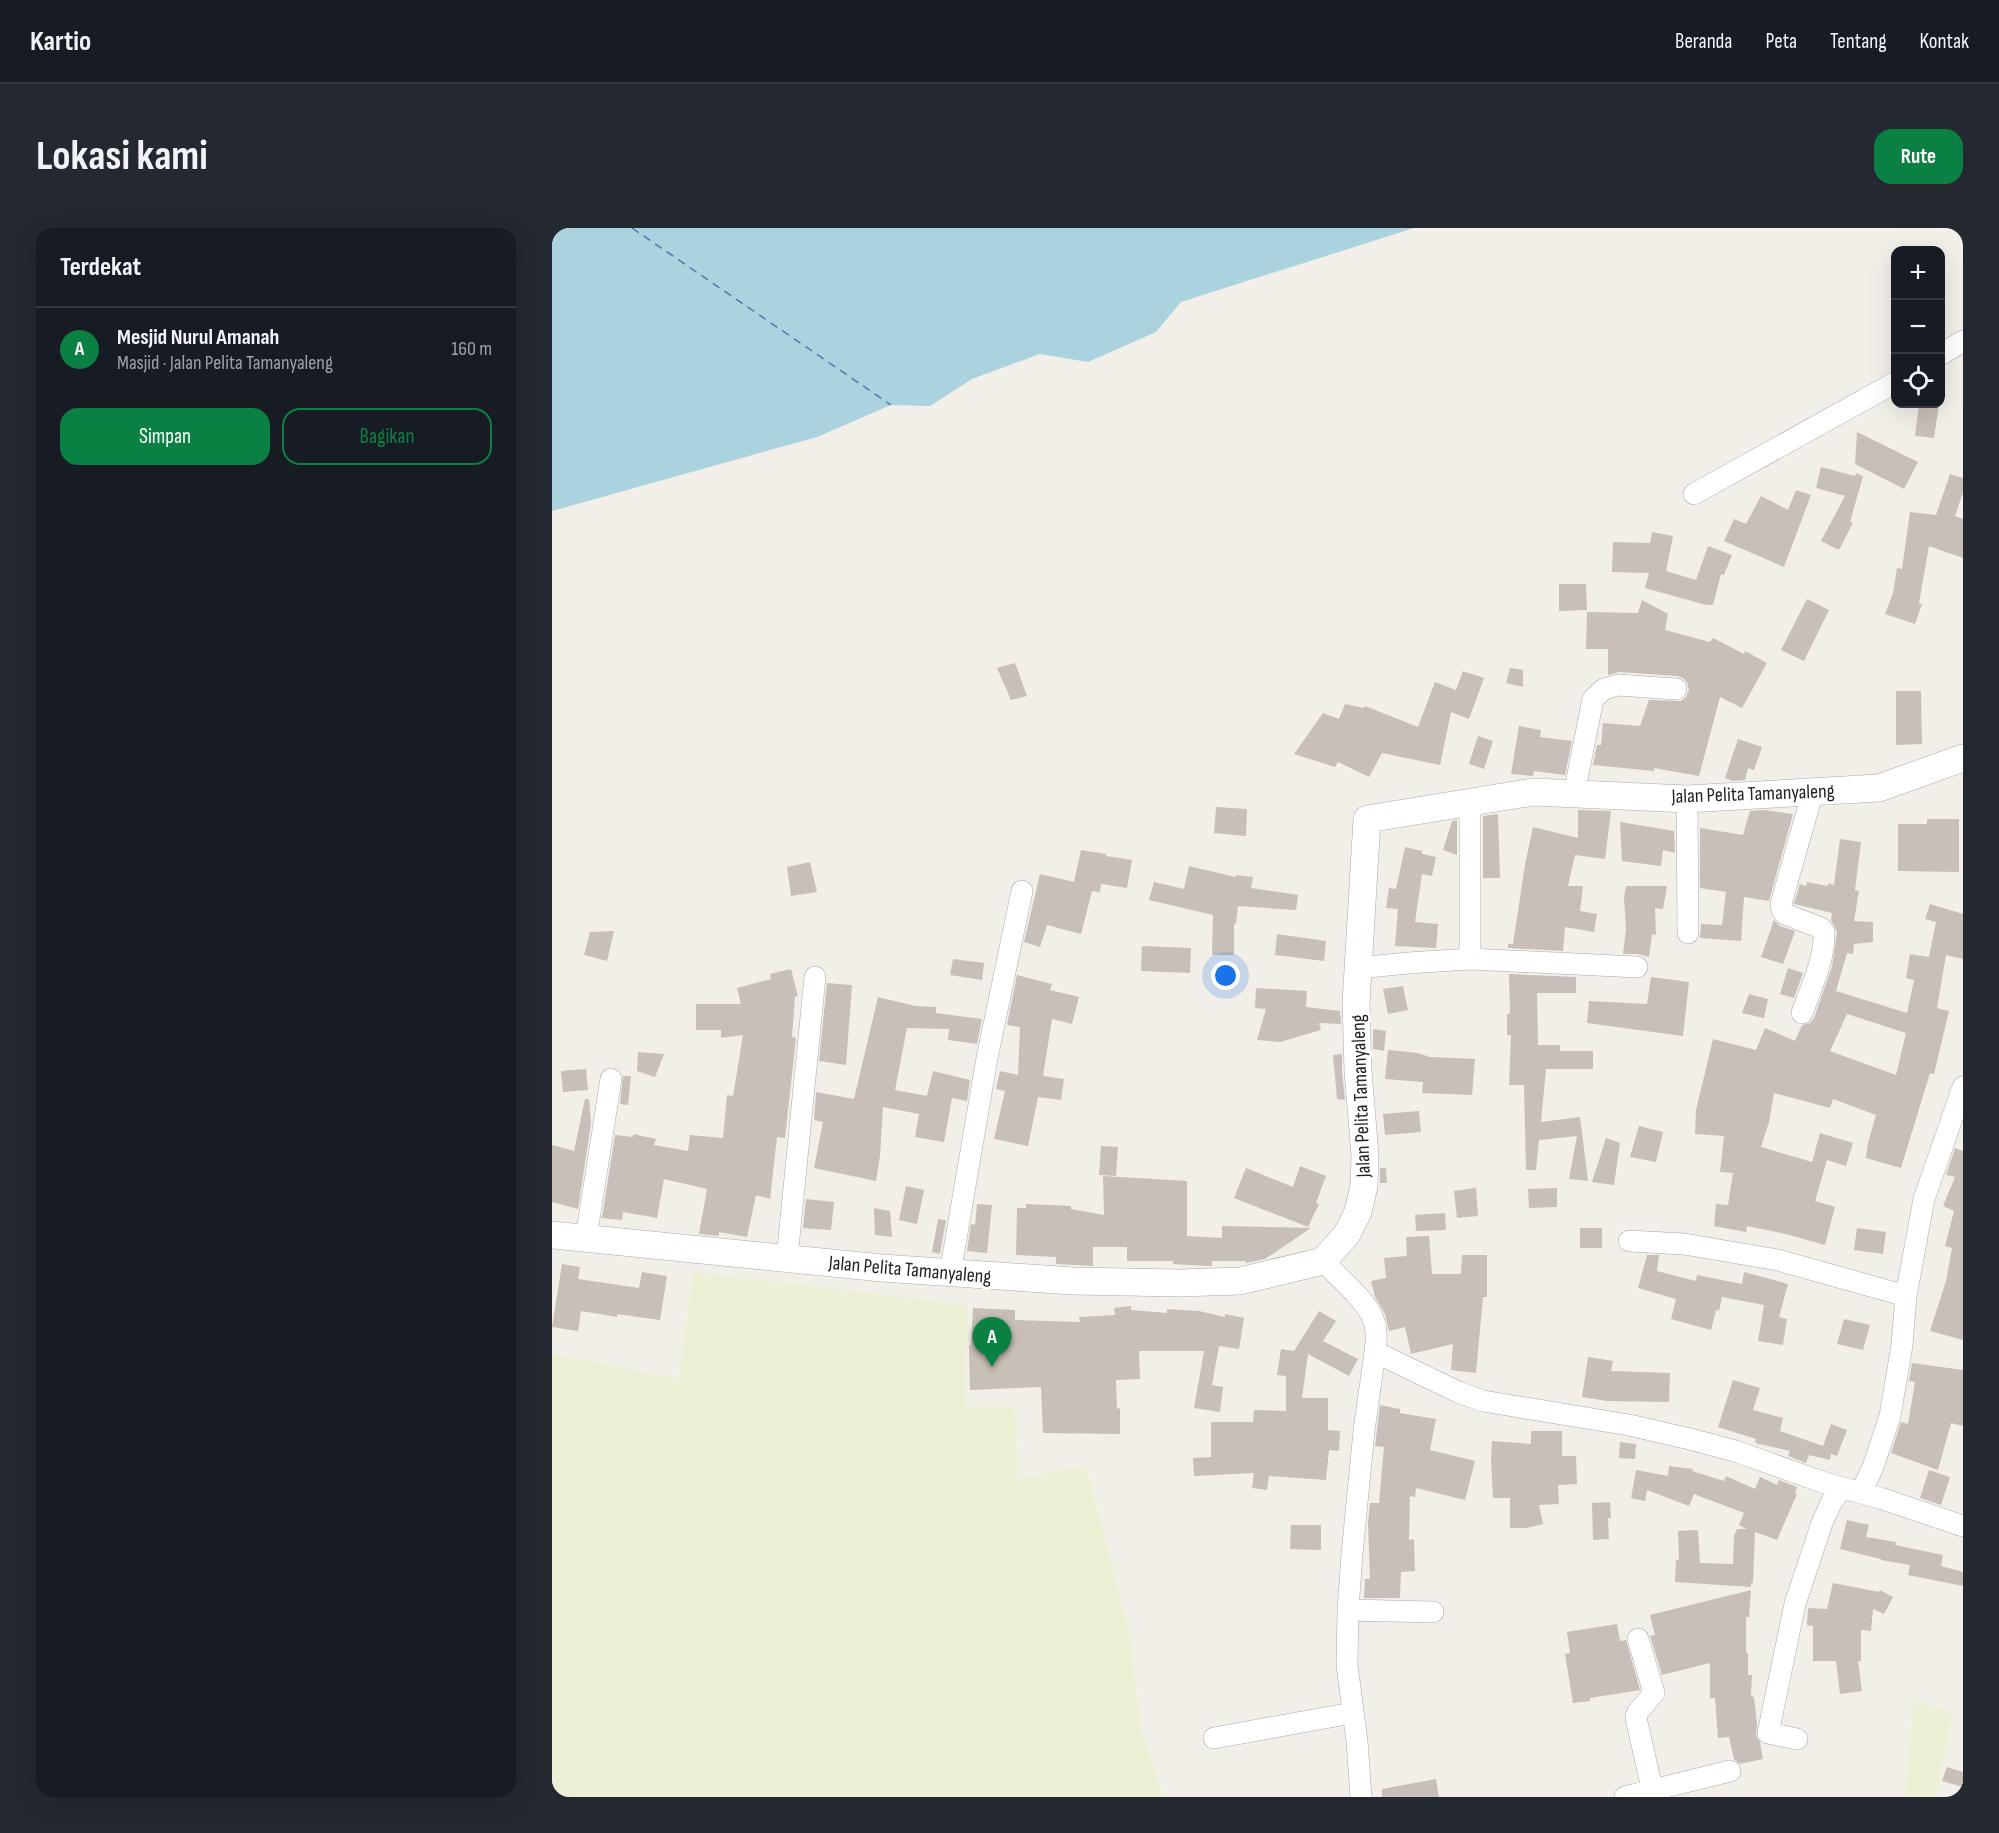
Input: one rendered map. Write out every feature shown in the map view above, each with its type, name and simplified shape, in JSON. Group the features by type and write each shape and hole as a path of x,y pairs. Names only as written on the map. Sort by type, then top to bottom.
{"street":[{"path":"1943,354 1963,341"},
{"path":"1694,494 1891,385"},
{"path":"1574,794 1593,699 1604,689 1618,685 1676,689"},
{"name":"Jalan Pelita Tamanyaleng","path":"552,1235 950,1274 1073,1281 1179,1283 1240,1281 1323,1261 1347,1234 1358,1212 1364,1186 1365,1155 1356,1040 1367,819 1533,792 1687,799 1879,788 1963,758"},
{"path":"1802,1013 1816,975 1824,932 1821,928 1785,914 1781,904 1813,791"},
{"path":"1687,799 1688,933"},
{"path":"1470,802 1472,925 1470,959"},
{"path":"950,1274 987,1058 1022,891"},
{"path":"1358,968 1470,959 1637,967"},
{"path":"787,1258 815,977"},
{"path":"586,1238 611,1079"},
{"path":"1797,1739 1768,1733 1795,1604 1831,1503 1851,1490 1873,1467 1890,1416 1902,1345 1906,1296 1924,1199 1963,1087"},
{"path":"1629,1241 1684,1244 1778,1260 1906,1296"},
{"path":"1323,1261 1369,1310 1376,1331 1364,1431 1348,1610 1347,1665 1357,1741 1361,1797"},
{"path":"1375,1352 1458,1392 1483,1401 1607,1421 1690,1439 1963,1526"},
{"path":"1348,1610 1433,1612"},
{"path":"1638,1639 1653,1690 1652,1698 1637,1713 1636,1718 1653,1794"},
{"path":"1214,1738 1352,1713"},
{"path":"1625,1797 1653,1794 1730,1771"}],"green space":[{"path":"693,1272 968,1305 966,1407 1015,1407 1019,1479 1086,1465 1128,1624 1143,1736 1164,1797 552,1797 552,1354 678,1379"},
{"path":"1913,1700 1953,1713 1936,1797 1905,1797"}],"water":[{"path":"552,228 1414,228 1181,302 1156,332 1088,362 1040,354 972,379 930,406 891,405 817,437 552,511"}],"building":[{"path":"1918,408 1938,408 1934,438 1915,436"},
{"path":"1857,432 1918,462 1904,489 1855,464"},
{"path":"1821,467 1863,476 1850,522 1853,523 1839,550 1821,541 1845,496 1816,488"},
{"path":"1950,474 1963,478 1963,492 1955,516 1963,519 1963,558 1929,546 1919,603 1922,604 1915,624 1885,614 1893,593 1897,568 1902,569 1910,512 1936,515"},
{"path":"1796,490 1811,495 1784,567 1724,541 1734,519 1746,524 1761,496 1788,510"},
{"path":"1652,532 1673,536 1666,571 1696,580 1708,546 1732,555 1724,575 1721,574 1713,605 1645,588 1649,573 1612,572 1613,542 1650,543"},
{"path":"1559,584 1586,584 1587,610 1559,611"},
{"path":"1807,599 1829,610 1804,661 1781,650"},
{"path":"1642,600 1668,614 1665,630 1710,642 1713,638 1767,663 1742,708 1720,697 1699,776 1654,768 1654,771 1593,765 1597,745 1601,745 1603,723 1640,726 1649,700 1681,701 1689,690 1683,678 1677,676 1619,672 1608,675 1608,649 1586,649 1587,612 1638,613"},
{"path":"1015,663 1027,696 1011,700 997,668"},
{"path":"1510,668 1523,670 1523,687 1506,683"},
{"path":"1463,671 1484,678 1469,719 1451,712 1440,765 1382,753 1369,777 1338,762 1335,767 1294,754 1323,713 1339,719 1345,704 1364,708 1365,706 1418,727 1435,682 1456,690"},
{"path":"1896,691 1921,691 1922,744 1896,745"},
{"path":"1519,726 1541,730 1540,737 1572,741 1565,775 1534,771 1533,776 1511,774"},
{"path":"1478,736 1493,741 1484,769 1469,764"},
{"path":"1738,739 1762,747 1754,770 1748,768 1745,780 1733,781 1725,778"},
{"path":"1216,807 1247,809 1246,836 1214,833"},
{"path":"1578,810 1611,811 1605,859 1575,855 1568,886 1583,886 1580,911 1597,914 1594,932 1565,927 1563,951 1508,948 1508,944 1513,944 1533,827 1578,838"},
{"path":"1764,810 1793,814 1769,901 1744,897 1741,941 1700,938 1701,924 1722,925 1726,892 1700,888 1700,828 1743,835 1750,811"},
{"path":"1498,814 1500,878 1483,878 1483,816"},
{"path":"1927,819 1959,819 1959,872 1898,871 1898,824 1927,824"},
{"path":"1457,820 1457,855 1443,850 1452,821"},
{"path":"1620,822 1674,831 1675,853 1663,850 1661,866 1622,861"},
{"path":"1840,839 1861,842 1855,890 1859,891 1854,921 1873,922 1873,942 1854,944 1853,954 1847,953 1836,991 1907,1013 1914,980 1906,978 1910,954 1929,957 1936,922 1925,919 1930,904 1963,914 1963,959 1946,955 1937,1008 1949,1011 1934,1074 1930,1073 1901,1168 1866,1158 1876,1115 1833,1099 1830,1108 1774,1093 1769,1122 1761,1147 1812,1162 1820,1133 1853,1143 1846,1166 1827,1160 1815,1201 1835,1207 1825,1245 1747,1226 1746,1232 1714,1226 1716,1204 1728,1205 1733,1173 1720,1172 1724,1136 1695,1134 1696,1110 1713,1039 1756,1050 1765,1028 1795,1041 1802,1025 1810,1023 1814,1018 1832,967 1837,932 1831,920 1832,913 1794,904 1800,884 1806,886 1807,882 1834,885","holes":["1847,1014 1906,1033 1896,1075 1830,1051"]},
{"path":"1405,847 1436,857 1432,876 1422,874 1415,922 1438,924 1436,948 1395,946 1398,909 1386,908 1389,888 1396,889"},
{"path":"1081,850 1132,860 1127,888 1101,884 1100,892 1092,891 1081,934 1047,925 1040,947 1024,942 1040,874 1074,882"},
{"path":"810,862 817,892 791,896 787,867"},
{"path":"1189,866 1235,877 1236,875 1253,877 1251,888 1298,895 1296,910 1238,906 1236,924 1234,923 1234,955 1212,955 1213,915 1149,900 1154,882 1184,889"},
{"path":"1626,886 1667,886 1663,909 1655,908 1656,935 1652,934 1649,957 1623,954 1626,929 1624,897"},
{"path":"1774,920 1780,926 1795,931 1783,964 1761,957"},
{"path":"614,931 607,961 584,955 590,932"},
{"path":"1277,934 1326,941 1324,961 1275,955"},
{"path":"1142,946 1191,948 1190,973 1141,971"},
{"path":"953,959 984,963 982,980 950,975"},
{"path":"1788,968 1803,973 1794,998 1780,994"},
{"path":"791,969 798,997 795,996 792,1037 796,1038 785,1138 777,1137 770,1199 756,1195 747,1237 719,1232 719,1236 699,1234 707,1189 664,1179 657,1218 623,1212 622,1220 602,1218 615,1135 633,1137 633,1134 656,1139 654,1145 688,1151 690,1135 723,1138 727,1095 733,1096 743,1035 721,1038 721,1030 696,1030 696,1004 741,1004 737,988 771,979 770,974"},
{"path":"1509,974 1576,977 1576,993 1537,993 1538,1045 1560,1045 1560,1051 1593,1051 1593,1069 1546,1069 1541,1122 1580,1117 1588,1181 1569,1179 1577,1136 1539,1140 1536,1170 1526,1170 1524,1085 1509,1085 1511,1035 1507,1035 1507,1014 1510,1014"},
{"path":"1017,975 1052,984 1050,990 1079,997 1072,1024 1052,1019 1043,1076 1064,1079 1061,1100 1038,1097 1028,1146 994,1139 1005,1091 996,1089 1000,1071 1018,1075 1020,1027 1007,1025"},
{"path":"1651,977 1689,982 1683,1036 1587,1023 1589,1001 1647,1004"},
{"path":"827,983 852,985 846,1065 819,1061"},
{"path":"1403,986 1408,1010 1388,1014 1383,989"},
{"path":"1256,988 1307,991 1306,1007 1340,1011 1341,1024 1319,1023 1321,1030 1280,1042 1257,1040 1266,1009 1255,1008"},
{"path":"1749,994 1768,999 1764,1018 1742,1013"},
{"path":"878,997 915,1006 936,1007 936,1013 982,1019 977,1044 948,1040 949,1029 907,1028 895,1090 927,1096 933,1071 970,1080 967,1101 952,1098 944,1142 915,1137 919,1114 883,1107 876,1181 814,1168 823,1122 814,1120 816,1092 854,1099"},
{"path":"1373,1029 1386,1031 1384,1051 1373,1049"},
{"path":"1388,1050 1418,1053 1430,1057 1475,1059 1472,1095 1422,1093 1423,1082 1385,1079"},
{"path":"638,1052 664,1054 655,1077 637,1071"},
{"path":"1342,1054 1345,1100 1337,1099 1333,1055"},
{"path":"586,1069 588,1090 563,1092 561,1071"},
{"path":"623,1076 631,1076 628,1105 620,1104"},
{"path":"585,1099 589,1099 591,1123 578,1209 552,1202 552,1145 574,1151"},
{"path":"1419,1111 1421,1132 1385,1135 1383,1114"},
{"path":"1639,1126 1663,1132 1656,1162 1630,1157"},
{"path":"1606,1138 1620,1143 1614,1185 1592,1182"},
{"path":"1101,1146 1118,1147 1116,1176 1099,1175"},
{"path":"1955,1148 1963,1151 1963,1340 1930,1331 1946,1281 1952,1248 1945,1246 1954,1211 1943,1206 1955,1177 1946,1175"},
{"path":"1300,1166 1326,1176 1316,1203 1319,1204 1308,1227 1234,1198 1246,1168 1293,1187"},
{"path":"1380,1168 1386,1168 1387,1183 1380,1183"},
{"path":"1103,1176 1187,1181 1187,1236 1222,1238 1222,1226 1311,1228 1265,1259 1246,1263 1246,1261 1212,1261 1212,1266 1208,1266 1173,1264 1173,1261 1127,1261 1127,1247 1093,1247 1093,1266 1056,1264 1056,1257 1016,1255 1017,1208 1026,1208 1026,1204 1071,1206 1071,1209 1104,1215"},
{"path":"906,1186 924,1190 917,1224 899,1220"},
{"path":"1476,1188 1478,1216 1457,1218 1454,1191"},
{"path":"1557,1188 1557,1207 1529,1208 1528,1189"},
{"path":"806,1199 834,1202 831,1230 803,1228"},
{"path":"977,1204 992,1205 987,1253 967,1251 971,1224 975,1225"},
{"path":"874,1208 890,1211 892,1237 875,1235"},
{"path":"1445,1213 1446,1230 1416,1231 1415,1215"},
{"path":"938,1219 946,1220 940,1254 932,1252"},
{"path":"1580,1228 1602,1228 1602,1248 1580,1248"},
{"path":"1857,1228 1886,1232 1883,1254 1854,1250"},
{"path":"1429,1236 1432,1274 1461,1274 1462,1255 1487,1255 1487,1297 1483,1297 1476,1373 1451,1370 1453,1344 1411,1354 1405,1327 1389,1331 1385,1314 1375,1297 1371,1281 1386,1278 1384,1258 1407,1256 1406,1237"},
{"path":"1647,1255 1659,1255 1657,1271 1696,1281 1697,1275 1742,1284 1744,1272 1788,1284 1779,1317 1787,1319 1783,1345 1758,1341 1764,1305 1722,1297 1711,1330 1671,1319 1676,1299 1638,1288"},
{"path":"562,1264 580,1267 578,1279 639,1288 642,1272 667,1276 660,1320 617,1314 617,1317 581,1311 578,1331 552,1327"},
{"path":"1131,1306 1131,1310 1167,1313 1167,1309 1199,1311 1225,1317 1225,1314 1244,1318 1239,1349 1219,1346 1212,1385 1223,1387 1220,1412 1194,1408 1204,1351 1139,1351 1140,1379 1116,1380 1117,1409 1120,1408 1120,1434 1043,1433 1041,1387 970,1390 969,1345 971,1345 973,1308 1015,1310 1015,1320 1080,1322 1079,1317 1115,1315 1114,1308"},
{"path":"1319,1311 1336,1321 1323,1341 1358,1359 1349,1376 1308,1354 1302,1398 1328,1398 1328,1430 1340,1431 1339,1451 1329,1450 1326,1480 1269,1476 1267,1490 1252,1488 1254,1473 1194,1476 1193,1458 1211,1457 1211,1422 1253,1422 1254,1410 1286,1411 1286,1376 1277,1375 1281,1349 1294,1351"},
{"path":"1844,1319 1870,1325 1863,1350 1837,1344"},
{"path":"1588,1357 1613,1361 1611,1371 1670,1373 1669,1402 1607,1401 1582,1397"},
{"path":"1912,1363 1963,1370 1963,1426 1951,1423 1938,1470 1891,1453 1901,1422 1908,1424 1915,1382 1909,1381"},
{"path":"1733,1380 1760,1388 1753,1410 1783,1418 1780,1431 1823,1446 1831,1424 1847,1430 1837,1456 1831,1454 1830,1460 1809,1455 1806,1463 1788,1456 1790,1451 1755,1443 1756,1439 1718,1427"},
{"path":"1380,1405 1400,1409 1400,1413 1436,1419 1430,1450 1475,1461 1465,1500 1416,1488 1415,1497 1410,1496 1409,1540 1414,1539 1415,1571 1401,1572 1400,1598 1364,1598 1365,1579 1370,1579 1368,1523 1370,1503 1379,1503 1384,1447 1375,1446"},
{"path":"1531,1431 1562,1431 1562,1456 1576,1456 1577,1484 1558,1485 1559,1504 1539,1505 1543,1524 1527,1528 1510,1528 1510,1498 1493,1498 1492,1441 1531,1444"},
{"path":"1620,1442 1636,1444 1635,1459 1619,1458"},
{"path":"1669,1466 1693,1469 1692,1471 1724,1481 1726,1476 1755,1489 1760,1477 1777,1485 1779,1480 1797,1487 1795,1493 1797,1494 1777,1540 1755,1532 1751,1587 1675,1582 1676,1560 1679,1560 1678,1531 1698,1530 1700,1563 1733,1564 1734,1536 1737,1529 1747,1529 1739,1525 1744,1513 1694,1494 1689,1506 1647,1490 1645,1501 1631,1498 1636,1470 1668,1476"},
{"path":"1929,1470 1950,1477 1941,1505 1920,1498"},
{"path":"1610,1502 1609,1539 1593,1540 1592,1503"},
{"path":"1847,1520 1869,1525 1866,1537 1896,1542 1895,1545 1943,1555 1941,1566 1963,1572 1963,1586 1908,1575 1910,1565 1840,1549"},
{"path":"1291,1525 1321,1525 1321,1550 1290,1549"},
{"path":"1833,1583 1879,1592 1880,1590 1893,1597 1884,1614 1873,1609 1871,1631 1861,1630 1861,1661 1858,1661 1862,1691 1840,1694 1836,1661 1813,1661 1813,1626 1807,1625 1808,1608 1827,1609"},
{"path":"1751,1590 1749,1617 1746,1617 1746,1653 1748,1653 1748,1675 1752,1675 1751,1696 1754,1697 1756,1736 1760,1742 1763,1759 1740,1764 1734,1759 1729,1737 1718,1738 1715,1698 1710,1698 1710,1663 1662,1675 1650,1636 1655,1635 1650,1615"},
{"path":"1617,1624 1620,1641 1626,1640 1640,1690 1573,1703 1565,1654 1570,1653 1567,1632"},
{"path":"1947,1767 1963,1772 1963,1787 1942,1781"},
{"path":"1436,1779 1439,1797 1382,1797 1382,1789"}],"ferry route":[{"path":"632,228 891,405"}],"place":[{"name":"Mesjid Nurul Amanah","path":"992,1367"}]}
